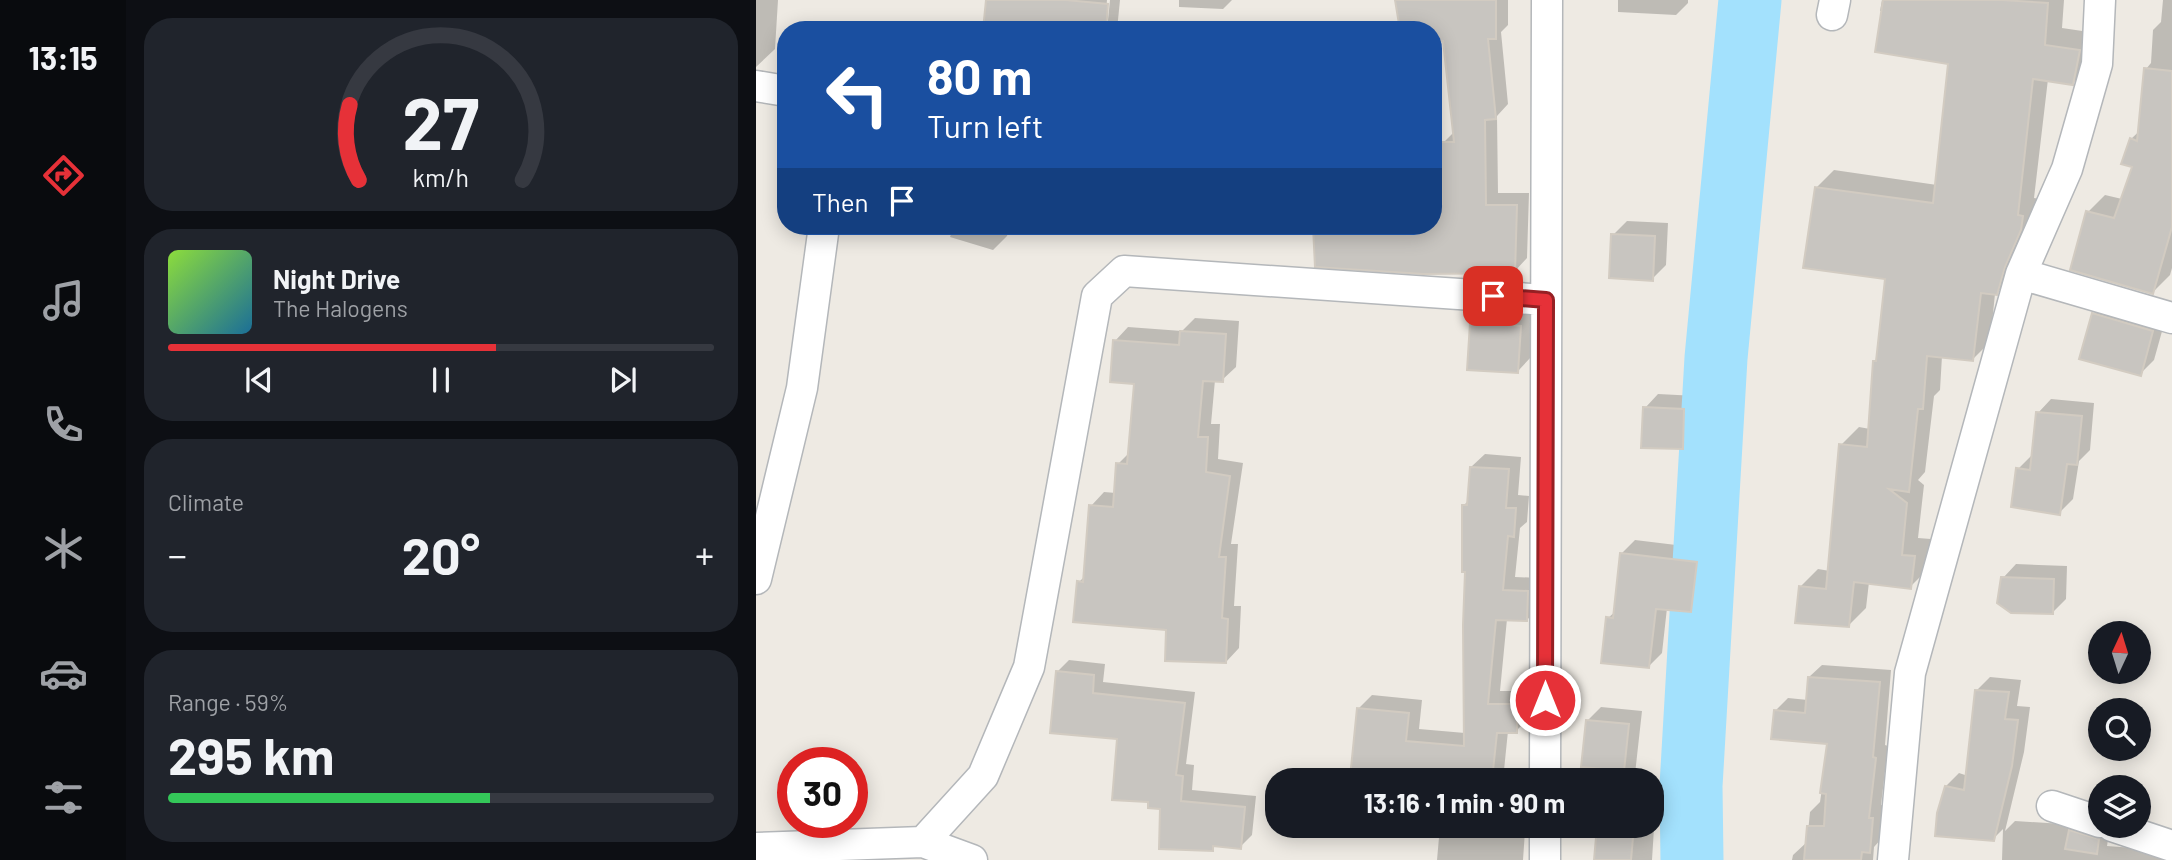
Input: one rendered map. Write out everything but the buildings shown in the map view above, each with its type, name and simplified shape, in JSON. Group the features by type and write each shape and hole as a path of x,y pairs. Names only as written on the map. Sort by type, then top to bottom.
{"street":[{"path":"1545,768 1547,0"},
{"path":"1893,860 1910,673 2021,274 2067,169 2097,64 2100,0"},
{"path":"756,86 777,90"},
{"path":"756,579 802,388 823,235"},
{"path":"923,842 983,776 1029,667 1097,296 1124,271 1546,300"},
{"path":"2021,274 2172,318"},
{"path":"2052,806 2088,818"},
{"path":"1545,838 1545,860"},
{"path":"2148,838 2172,846"},
{"path":"756,848 923,842 972,860"}],"waterway":[{"path":"1692,860 1691,786 1716,358 1750,0"}],"route":[{"path":"1493,296 1546,300 1545,700"}]}
